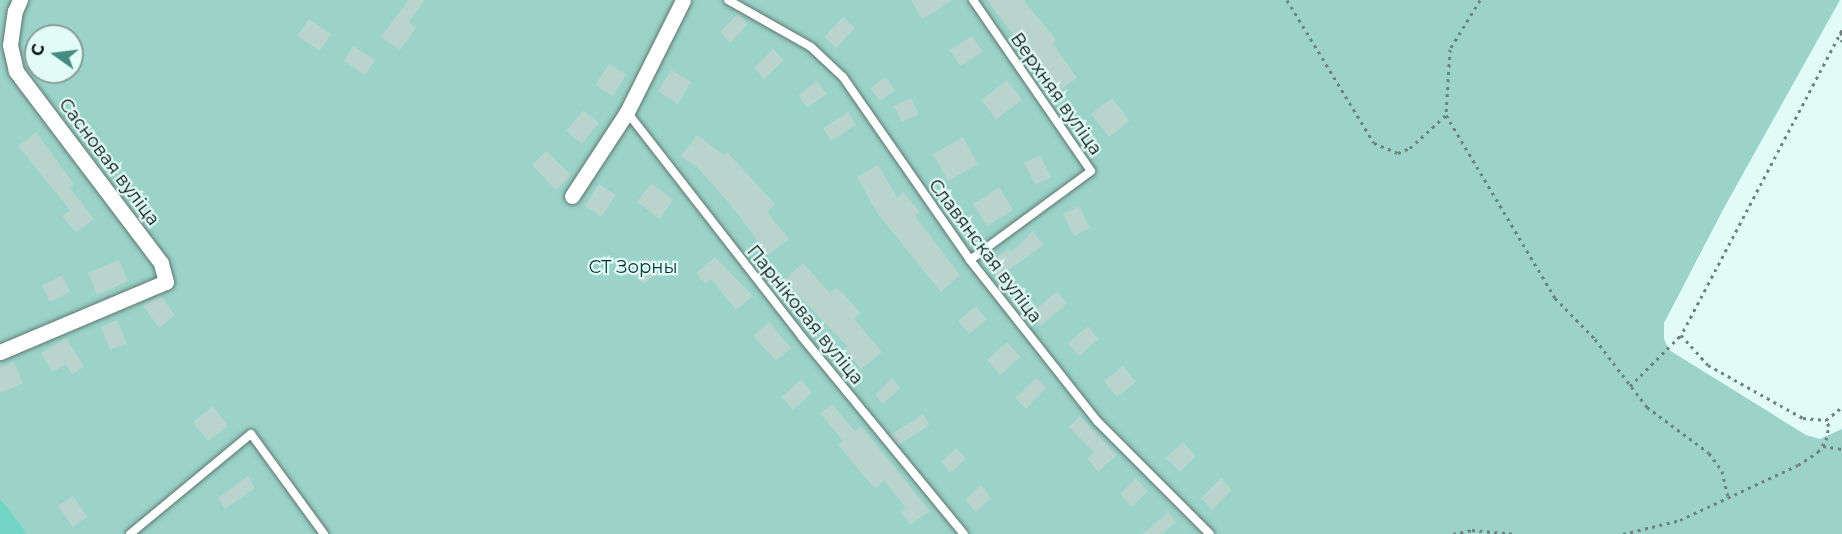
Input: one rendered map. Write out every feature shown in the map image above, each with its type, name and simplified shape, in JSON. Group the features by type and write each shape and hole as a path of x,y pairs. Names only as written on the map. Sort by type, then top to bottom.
{"street":[{"name":"Сасновая вуліца","path":"0,352 166,282 161,263 16,71 10,45 15,10 20,0"},
{"path":"572,196 627,112 683,0"}],"lane":[{"name":"Славянская вуліца","path":"728,0 811,47 843,77 970,260 1098,422 1210,534"},
{"name":"Верхняя вуліца","path":"970,260 1091,171 973,0"},
{"name":"Парніковая вуліца","path":"627,112 802,337 964,534"},
{"path":"130,534 251,434 324,534"}],"path":[{"path":"1287,0 1374,143 1398,153 1410,148 1446,115"},
{"path":"1480,0 1450,49 1446,115 1530,262 1555,298 1595,339 1647,407 1709,453 1722,471 1728,497"},
{"path":"1630,386 1681,335 1841,31"},
{"path":"1841,31 1842,42"},
{"path":"1681,335 1708,365 1803,418 1826,420 1842,407"},
{"path":"1623,534 1680,520 1798,465 1822,446 1830,426 1826,420"},
{"path":"1822,446 1842,449"},
{"path":"1453,534 1472,530 1516,534"}],"green space":[{"name":"СТ Зорны","path":"0,0 1840,0 1725,206 1664,323 1664,339 1669,350 1806,435 1820,439 1842,429 1842,534 0,534"}],"shaded area":[{"path":"0,499 10,511 27,534 0,534"}],"building":[{"path":"408,0 425,0 409,22 416,28 400,50 381,37"},
{"path":"911,0 953,0 922,19"},
{"path":"987,0 1023,0 1056,39 1053,43 1077,78 1057,92"},
{"path":"738,14 748,24 730,43 720,32"},
{"path":"843,17 855,28 836,48 824,37"},
{"path":"309,19 331,34 320,51 297,36"},
{"path":"972,36 983,52 960,66 950,50"},
{"path":"353,46 375,60 365,75 344,61"},
{"path":"773,49 784,60 764,79 754,68"},
{"path":"609,64 626,75 613,96 595,85"},
{"path":"671,70 691,82 678,104 658,91"},
{"path":"885,77 895,90 880,101 870,88"},
{"path":"1007,80 1022,100 996,119 981,100"},
{"path":"817,81 827,94 807,108 798,95"},
{"path":"911,98 919,114 902,122 894,106"},
{"path":"1112,98 1130,121 1109,137 1091,114"},
{"path":"583,110 599,123 582,144 566,131"},
{"path":"848,112 856,125 831,141 823,128"},
{"path":"36,132 74,184 70,188 94,219 76,233 62,216 70,210 18,146"},
{"path":"697,135 724,155 727,152 775,204 767,212 789,239 768,255 734,209 697,167 681,156"},
{"path":"963,137 978,164 948,181 933,154"},
{"path":"546,151 571,175 556,190 532,165"},
{"path":"1040,155 1051,177 1035,185 1024,163"},
{"path":"878,165 897,197 903,192 920,212 915,216 960,275 941,292 877,213 857,177"},
{"path":"651,183 673,200 660,219 637,202"},
{"path":"599,184 616,195 601,217 585,206"},
{"path":"999,187 1013,210 987,226 973,204"},
{"path":"1079,206 1090,228 1074,236 1063,214"},
{"path":"1033,231 1043,245 997,279 987,263 1009,249 1011,252"},
{"path":"647,257 659,272 643,284 632,270"},
{"path":"715,257 753,296 736,310 711,279 705,284 696,273"},
{"path":"119,260 128,281 97,295 88,273"},
{"path":"803,263 830,293 837,287 861,313 854,319 882,352 861,369 844,349 847,346 784,280"},
{"path":"62,275 70,292 50,302 42,286"},
{"path":"1057,291 1067,304 1041,326 1031,313"},
{"path":"160,295 175,315 159,328 143,306"},
{"path":"976,306 987,320 969,334 958,321"},
{"path":"117,320 127,343 110,350 101,327"},
{"path":"769,322 791,348 776,361 753,336"},
{"path":"1088,326 1098,339 1079,356 1068,343"},
{"path":"66,338 84,367 72,374 66,364 52,372 41,353"},
{"path":"1007,342 1021,357 1000,375 987,360"},
{"path":"14,362 23,383 0,393 0,367"},
{"path":"1123,366 1136,382 1117,397 1104,381"},
{"path":"892,378 900,388 883,404 875,395"},
{"path":"1036,378 1046,388 1026,409 1015,398"},
{"path":"801,379 812,393 793,410 782,397"},
{"path":"832,404 855,431 861,426 930,511 910,525 901,512 906,508 884,481 875,489 838,445 843,441 820,413"},
{"path":"213,406 228,426 208,441 193,422"},
{"path":"923,414 930,425 898,445 890,435"},
{"path":"1080,416 1117,455 1098,472 1087,458 1094,452 1069,427"},
{"path":"1183,442 1196,456 1180,472 1166,458"},
{"path":"956,448 966,459 950,473 941,462"},
{"path":"248,476 255,488 225,509 218,498"},
{"path":"1136,478 1148,491 1132,507 1120,494"},
{"path":"1221,478 1232,490 1212,510 1201,498"},
{"path":"981,485 991,498 976,512 965,500"},
{"path":"73,496 87,517 73,527 58,506"},
{"path":"1168,512 1176,522 1162,534 1142,534"}]}
